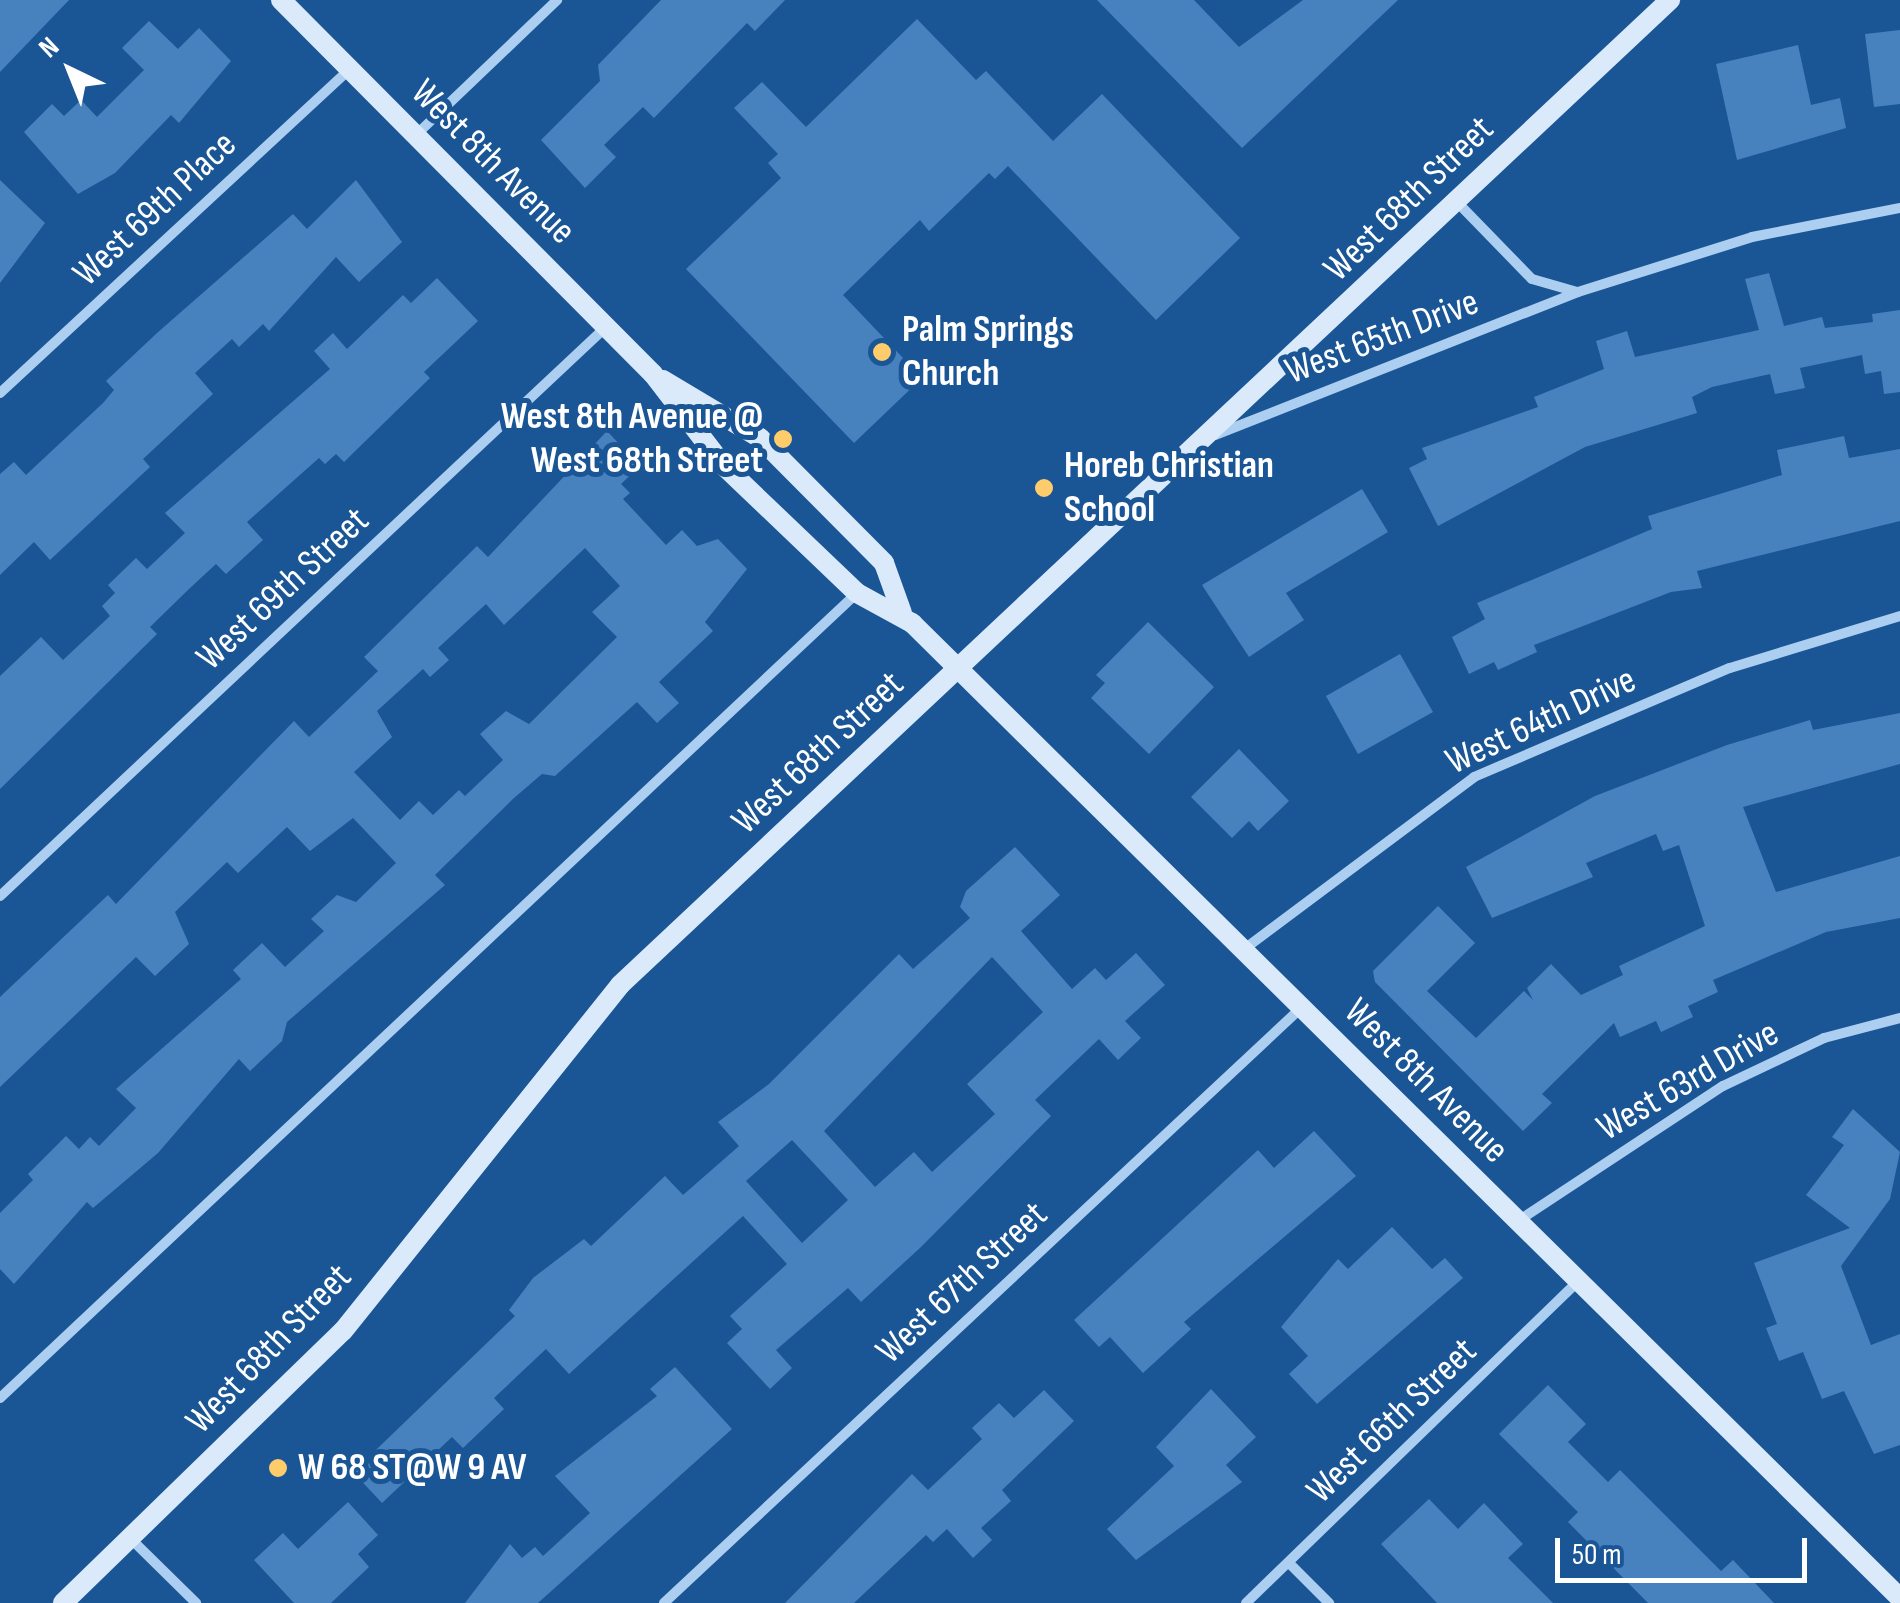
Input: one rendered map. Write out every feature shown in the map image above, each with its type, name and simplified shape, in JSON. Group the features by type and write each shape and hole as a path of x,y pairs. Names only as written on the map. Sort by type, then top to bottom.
{"street":[{"name":"West 8th Avenue","path":"282,0 653,374 722,465 857,593 902,613 1900,1598"},
{"path":"418,134 558,0"},
{"name":"West 68th Street","path":"63,1603 132,1540 343,1330 620,985 1208,438 1670,0"},
{"name":"West 69th Place","path":"0,393 350,68"},
{"name":"West 65th Drive","path":"1457,202 1532,278 1578,292"},
{"name":"West 65th Drive","path":"1208,438 1578,292 1752,237 1900,208"},
{"name":"West 69th Street","path":"0,896 606,326"},
{"name":"West 8th Avenue","path":"653,374 760,438 884,563 902,613"},
{"path":"0,1398 857,593"},
{"name":"West 64th Drive","path":"1243,950 1474,777 1730,668 1900,616"},
{"name":"West 67th Street","path":"664,1603 1302,1007"},
{"name":"West 63rd Drive","path":"1518,1221 1723,1086 1824,1038 1900,1018"},
{"name":"West 66th Street","path":"1246,1603 1578,1281"},
{"path":"132,1540 196,1603"},
{"path":"1290,1563 1329,1603"}],"building":[{"path":"0,0 69,0 0,72"},
{"path":"661,0 785,0 755,31 747,23 654,118 643,107 604,145 616,157 585,188 541,140 600,81 598,65"},
{"path":"1097,0 1194,0 1239,47 1303,0 1398,0 1242,148"},
{"path":"917,19 976,80 986,71 1053,141 1102,94 1240,238 1156,320 1008,166 995,179 989,173 929,231 920,220 843,295 922,378 854,443 686,269 781,178 768,163 778,154 734,108 762,82 806,127"},
{"path":"149,21 178,49 199,28 231,61 179,123 171,115 115,173 78,194 24,132 52,104 64,116 81,100 97,117 144,70 122,48"},
{"path":"1900,30 1900,104 1874,107 1865,34"},
{"path":"1798,45 1811,105 1840,98 1846,128 1737,160 1716,64"},
{"path":"0,180 45,223 0,283"},
{"path":"356,180 402,242 359,282 336,257 269,331 263,324 239,347 232,339 195,373 213,394 143,459 150,467 50,560 34,542 0,575 0,474 14,462 26,475 103,403 114,390 106,381 157,333 293,214 307,229"},
{"path":"1769,273 1784,326 1822,317 1825,328 1873,322 1872,314 1900,310 1900,392 1884,394 1881,371 1865,374 1862,355 1800,368 1805,388 1775,394 1770,374 1712,387 1692,397 1697,413 1585,447 1438,526 1409,468 1427,459 1422,448 1538,407 1534,397 1604,369 1596,341 1627,331 1635,357 1759,330 1745,279"},
{"path":"437,278 478,321 424,372 430,378 344,462 336,454 325,464 319,458 247,522 263,540 226,574 216,564 190,588 150,627 157,634 0,789 0,676 41,637 63,660 110,616 102,606 115,593 108,585 136,558 147,569 185,533 165,513 330,369 314,351 333,333 347,349 403,295 411,303"},
{"path":"607,431 640,466 621,484 630,493 623,499 666,545 682,530 697,546 718,539 747,569 705,622 713,631 659,682 679,703 657,723 637,702 555,776 542,774 514,798 435,875 445,885 287,1022 282,1041 250,1071 239,1059 158,1153 93,1208 87,1202 14,1284 0,1269 0,1213 33,1180 28,1174 66,1136 79,1149 90,1137 99,1146 136,1108 116,1089 241,979 233,970 262,943 285,967 324,931 311,919 337,895 356,902 396,863 353,818 310,851 287,827 238,873 227,862 175,912 189,944 155,976 136,957 0,1087 0,997 108,895 116,904 294,721 309,737 378,671 364,657 477,546 488,557","holes":["585,548 620,586 592,612 617,637 529,724 506,711 480,734 503,760 465,796 459,790 433,815 419,801 400,820 354,772 392,737 377,711 423,669 430,677 449,660 438,648 486,604 504,625"]},
{"path":"1844,436 1849,458 1900,449 1900,521 1697,571 1702,588 1671,592 1534,645 1537,652 1498,670 1494,662 1469,674 1452,637 1485,619 1477,603 1652,529 1648,516 1782,475 1777,450"},
{"path":"1362,489 1388,532 1286,593 1304,620 1249,657 1202,585"},
{"path":"1148,622 1214,687 1149,754 1091,698 1105,683 1096,675"},
{"path":"1400,654 1433,712 1358,754 1326,696"},
{"path":"1900,713 1900,764 1743,807 1776,892 1900,856 1900,918 1826,932 1713,980 1718,992 1688,1006 1693,1017 1661,1032 1656,1021 1620,1037 1614,1023 1542,1094 1552,1103 1523,1131 1375,982 1373,971 1438,906 1475,943 1427,991 1476,1038 1524,991 1533,1000 1527,988 1551,964 1581,995 1623,975 1619,966 1705,926 1679,845 1663,851 1656,834 1586,863 1593,877 1492,918 1466,867 1595,796 1727,745 1810,720 1813,730"},
{"path":"1239,749 1289,801 1258,831 1249,821 1232,838 1191,797"},
{"path":"1015,847 1060,895 1021,931 1072,989 1095,968 1106,980 1136,953 1165,985 1125,1021 1141,1038 1118,1060 1099,1039 1035,1100 1051,1116 921,1247 861,1302 848,1288 776,1350 792,1368 770,1389 727,1343 742,1329 730,1316 787,1264 743,1216 569,1374 546,1349 494,1398 504,1409 463,1448 452,1437 382,1503 353,1472 515,1316 509,1310 533,1278 584,1239 591,1246 665,1176 683,1195 739,1146 718,1122 769,1084 899,954 913,969 970,918 960,907 966,891","holes":["992,957 1043,1012 967,1084 995,1114 932,1172 914,1152 875,1187 824,1131","792,1140 848,1200 802,1243 746,1181"]},
{"path":"1853,1109 1900,1152 1890,1199 1841,1266 1871,1345 1900,1334 1900,1445 1874,1454 1844,1391 1822,1399 1803,1352 1779,1361 1766,1328 1777,1324 1754,1263 1850,1228 1806,1195 1844,1145 1832,1137"},
{"path":"1314,1131 1356,1176 1184,1322 1191,1329 1143,1373 1110,1337 1099,1347 1074,1320 1258,1150 1274,1168"},
{"path":"1392,1227 1432,1269 1445,1258 1463,1278 1317,1404 1289,1374 1308,1356 1281,1327 1338,1259 1348,1269"},
{"path":"675,1367 732,1429 538,1603 465,1603 510,1544 522,1558 535,1547 543,1556 590,1513 555,1476 657,1396 650,1389"},
{"path":"1548,1385 1586,1424 1568,1442 1608,1482 1620,1470 1721,1571 1733,1560 1774,1603 1648,1603 1568,1522 1578,1512 1499,1434"},
{"path":"1211,1389 1256,1437 1226,1465 1242,1482 1136,1560 1107,1529 1174,1466 1156,1447"},
{"path":"1044,1390 1074,1421 1002,1490 1011,1501 981,1528 992,1540 973,1558 947,1529 933,1542 926,1535 854,1603 785,1603 912,1474 928,1490 982,1439 972,1428 999,1403 1014,1418"},
{"path":"1429,1499 1458,1529 1484,1503 1523,1544 1508,1558 1553,1603 1437,1603 1381,1544"},
{"path":"348,1502 378,1535 358,1554 369,1567 331,1603 294,1603 254,1560 283,1533 298,1549"}],"place":[{"name":"Palm Springs Church","path":"882,352"},
{"name":"West 8th Avenue @ West 68th Street","path":"783,439"},
{"name":"Horeb Christian School","path":"1044,488"},
{"name":"W 68 ST@W 9 AV","path":"278,1468"}]}
